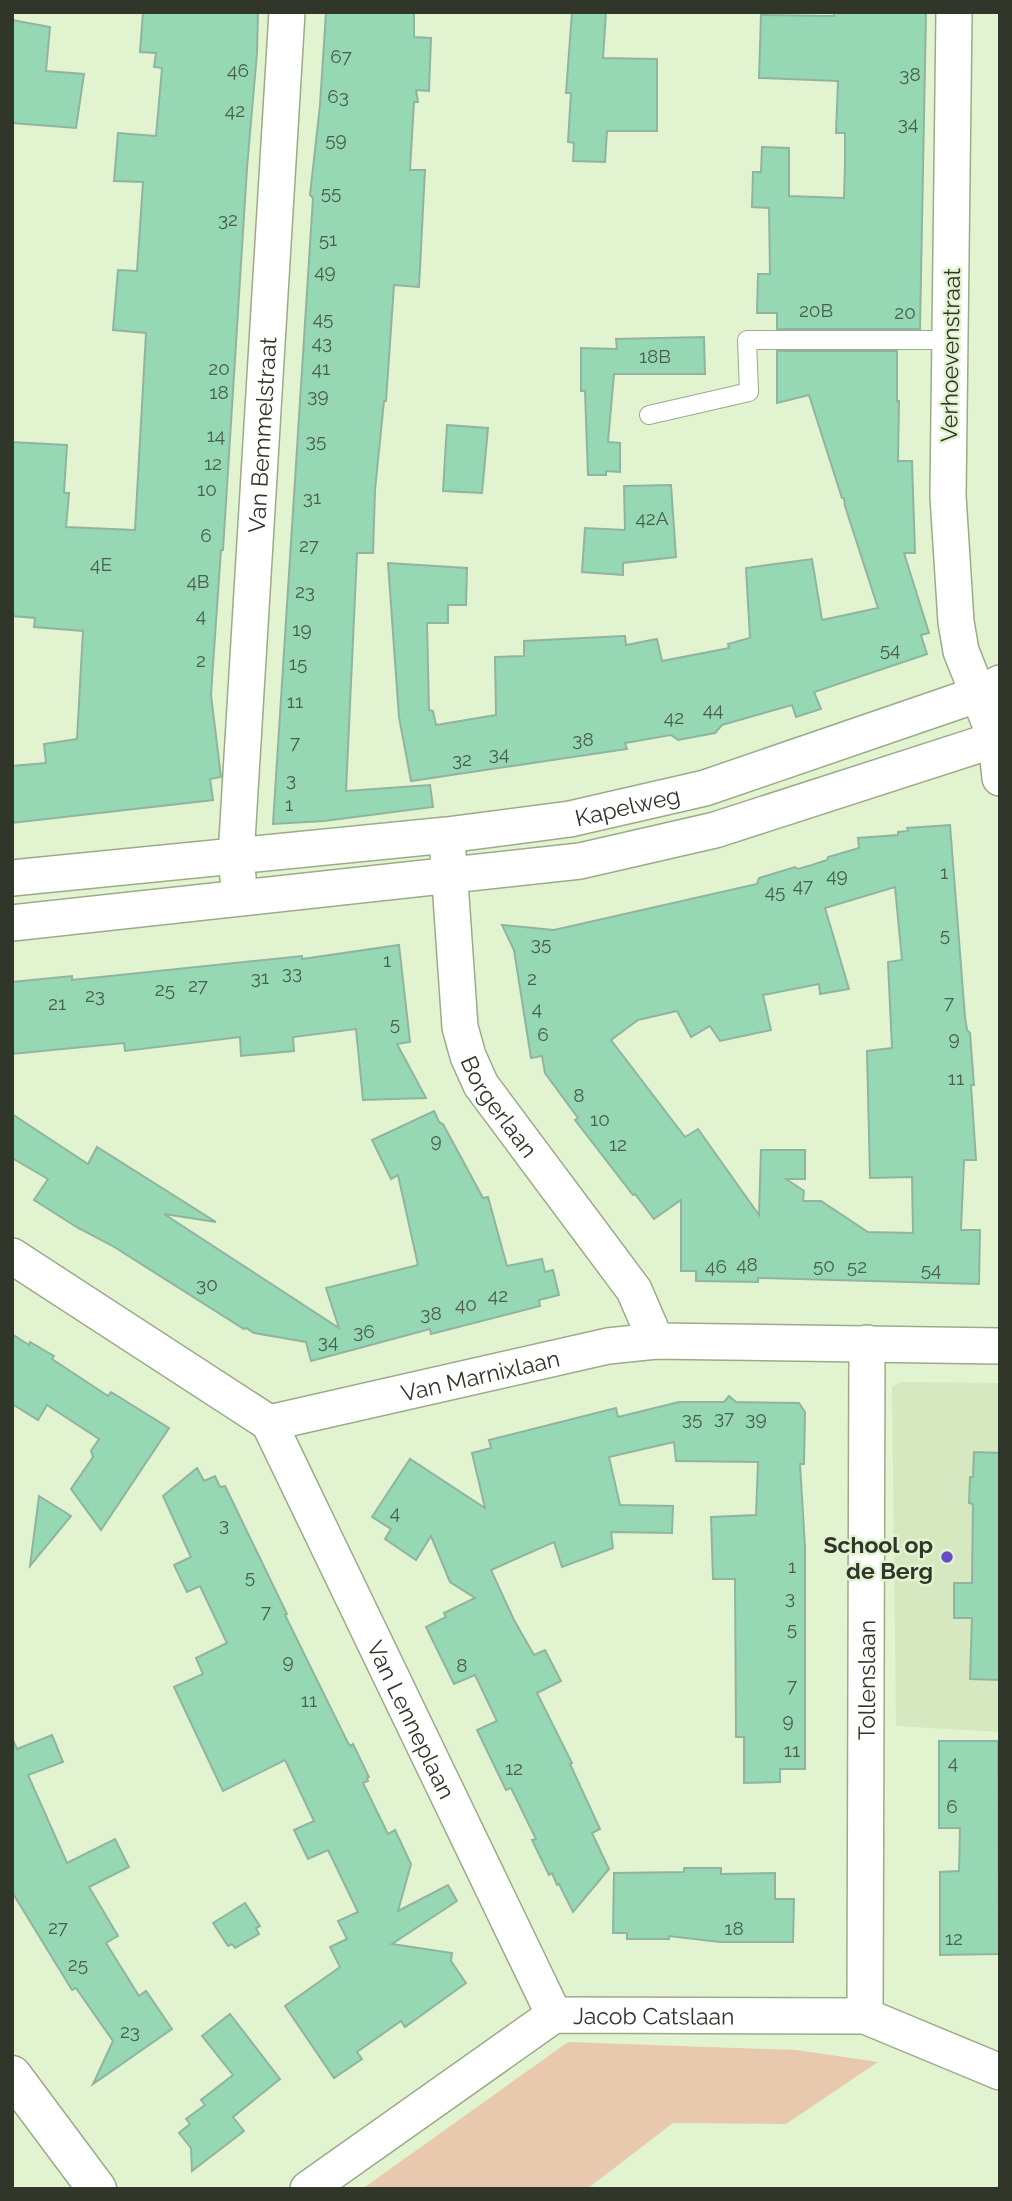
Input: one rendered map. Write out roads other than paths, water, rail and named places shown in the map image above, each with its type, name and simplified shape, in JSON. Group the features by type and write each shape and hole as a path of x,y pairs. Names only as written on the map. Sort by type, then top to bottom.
{"street":[{"name":"Van Bemmelstraat","path":"236,857 287,12"},
{"name":"Verhoevenstraat","path":"954,12 948,496 956,622 961,651 989,688 998,738 1000,778"},
{"name":"Kapelweg","path":"12,878 447,835 570,818 705,788 989,688"},
{"name":"Kapelweg","path":"12,923 580,861 715,830 998,738"},
{"name":"Borgerlaan","path":"447,835 460,1027 468,1056 481,1086 634,1290 656,1341"},
{"path":"236,857 241,899"},
{"path":"12,1256 269,1423"},
{"name":"Van Marnixlaan","path":"269,1423 608,1346 656,1341 1000,1346"},
{"name":"Tollenslaan","path":"865,2016 867,1343"},
{"name":"Van Lenneplaan","path":"269,1423 554,2015"},
{"name":"Jacob Catslaan","path":"308,2189 554,2015 865,2016 1000,2072"},
{"path":"12,2075 97,2189"}],"lane":[{"path":"649,415 749,392 747,340 950,340"}],"place":[{"name":"School op de Berg","path":"947,1557"}]}
